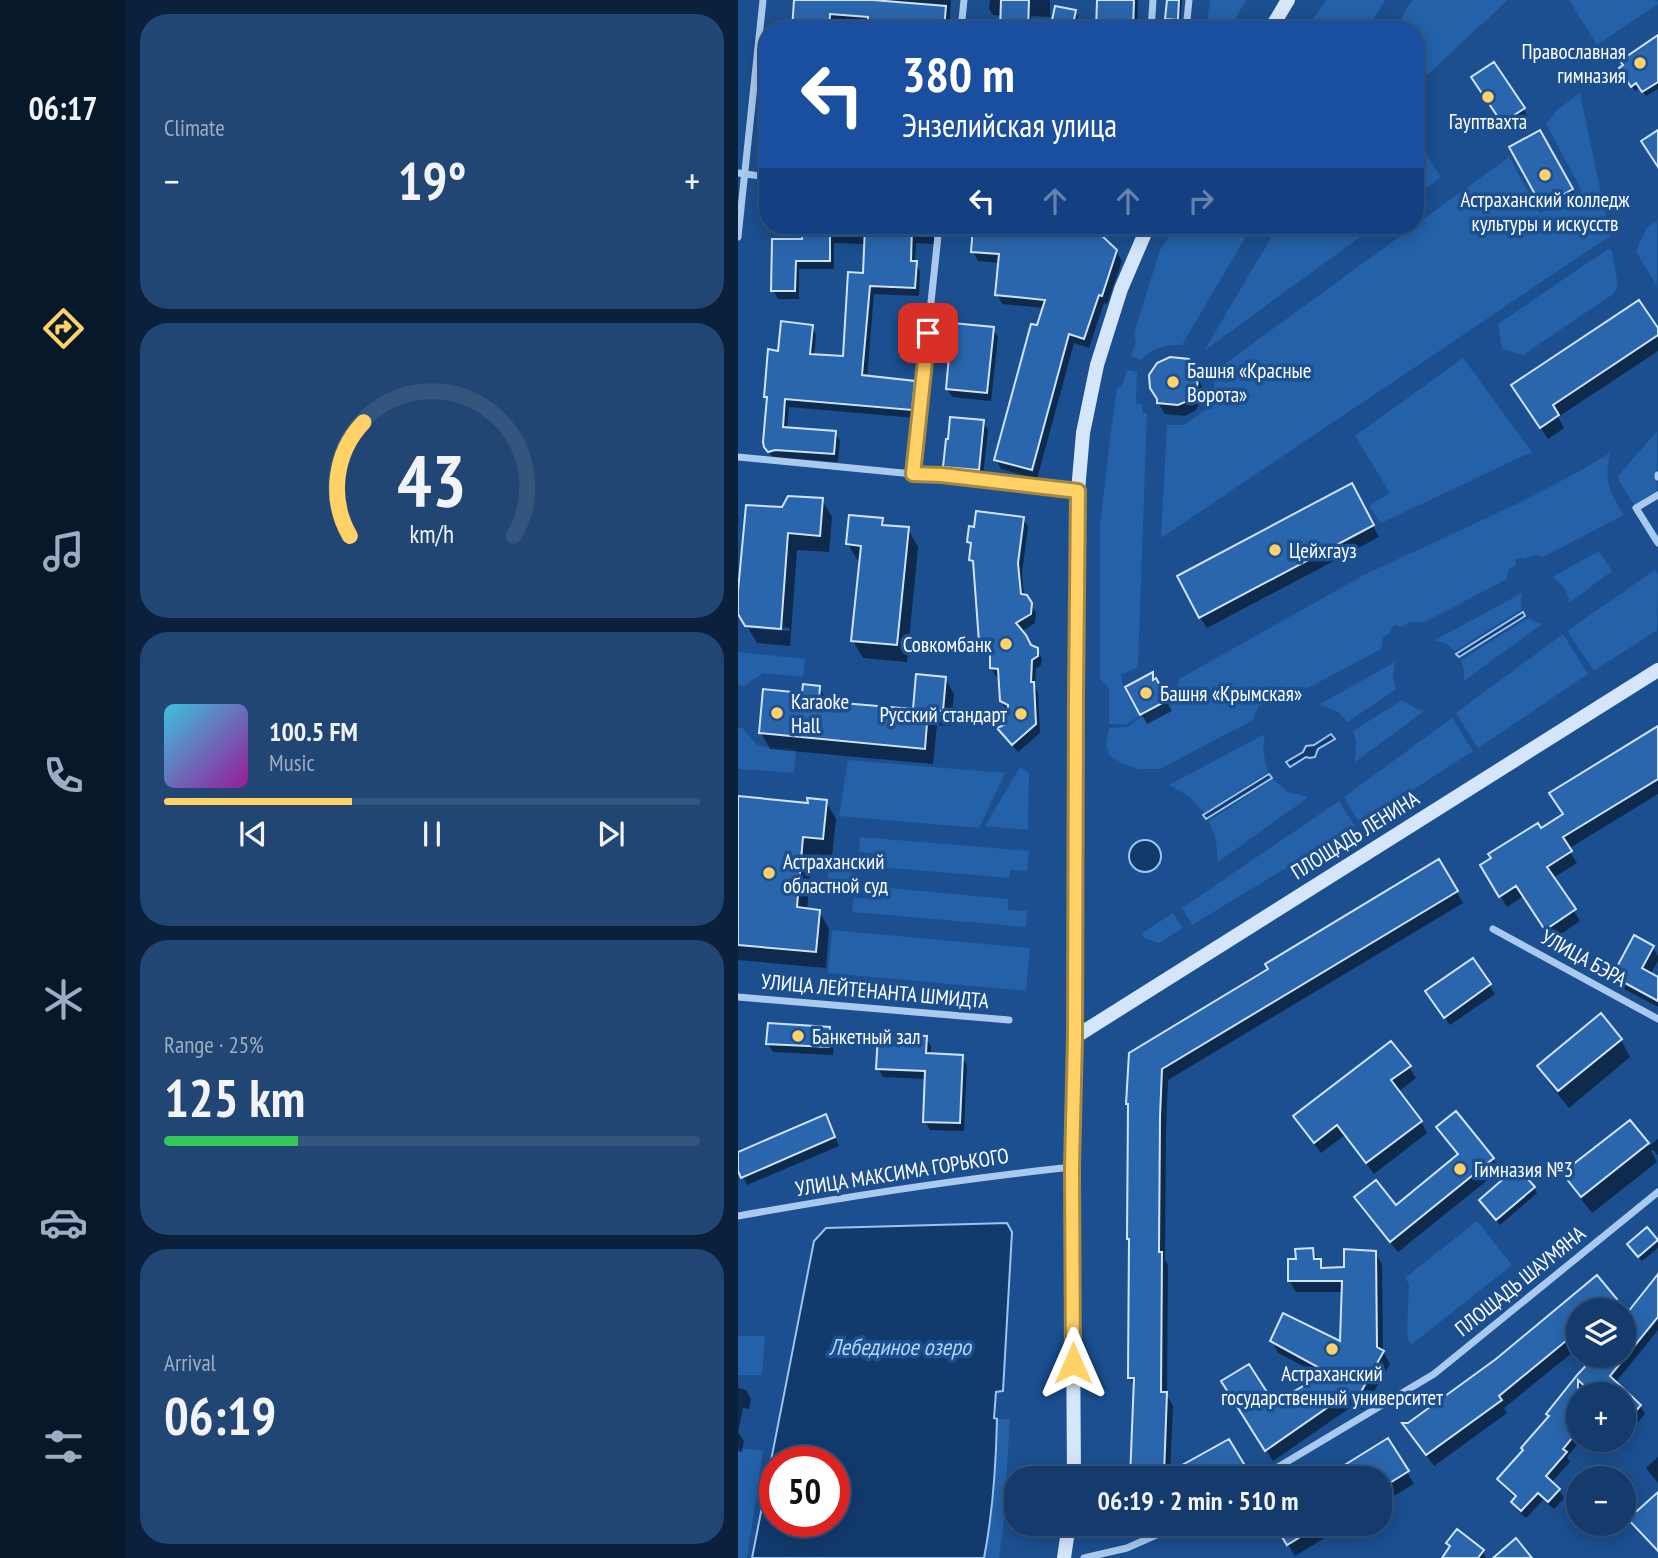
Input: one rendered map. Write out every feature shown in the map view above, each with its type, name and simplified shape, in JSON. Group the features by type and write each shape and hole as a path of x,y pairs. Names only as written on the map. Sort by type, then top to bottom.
{"main road":[{"path":"1275,21 1288,0"},
{"path":"1074,1466 1072,1167 1078,491 1083,433 1097,365 1121,289 1144,235"},
{"name":"ПЛОЩАДЬ ЛЕНИНА","path":"1075,1037 1657,670"},
{"path":"1064,1558 1067,1536"}],"street":[{"path":"760,21 763,0"},
{"path":"962,21 964,0"},
{"path":"1152,21 1153,0"},
{"path":"1187,21 1190,0"},
{"path":"738,237 741,173 759,31"},
{"path":"741,173 759,176"},
{"path":"913,474 938,235"},
{"path":"738,457 942,475 1078,491"},
{"path":"1657,495 1636,508 1657,543"},
{"name":"УЛИЦА БЭРА","path":"1493,929 1657,1019"},
{"name":"УЛИЦА ЛЕЙТЕНАНТА ШМИДТА","path":"738,997 1009,1020"},
{"name":"УЛИЦА МАКСИМА ГОРЬКОГО","path":"738,1216 985,1176 1072,1167"},
{"name":"ПЛОЩАДЬ ШАУМЯНА","path":"1280,1466 1434,1374 1657,1192"},
{"path":"1084,1558 1127,1548 1154,1536"}],"shaded area":[{"path":"1210,0 1246,0 1234,21 1207,21"},
{"path":"1326,0 1385,0 1372,21 1312,21"},
{"path":"1412,0 1508,0 1424,78 1424,21 1399,21"},
{"path":"1569,0 1657,0 1658,4 1597,45"},
{"path":"1580,93 1610,236 1161,538 1167,425 1184,425 1207,409 1219,368 1402,235 1424,235 1424,219 1509,157 1540,213 1582,191 1546,124 1558,109"},
{"path":"1424,152 1441,177 1424,189"},
{"path":"1657,221 1657,287 1636,251 1647,227"},
{"path":"1170,235 1247,235 1182,345 1160,348 1141,360 1131,356 1136,342 1134,333 1160,250"},
{"path":"1273,235 1363,235 1204,351"},
{"path":"1608,249 1612,251 1618,286 1612,295 1523,355 1502,349 1498,324"},
{"path":"1463,358 1532,452 1381,523 1369,506 1390,493 1355,436"},
{"path":"1127,370 1137,372 1136,403 1142,405 1142,413 1147,413 1138,667 1121,675 1123,686 1139,716 1127,724 1109,724 1109,689 1100,678 1100,524 1117,388 1122,385"},
{"path":"1657,431 1657,495 1636,508 1617,477"},
{"path":"1610,453 1609,486 1624,515 1543,557 1533,555 1516,559 1516,565 1508,570 1507,579 1425,622 1392,627 1390,633 1383,638 1381,649 1308,688 1296,687 1269,694 1268,701 1258,707 1253,720 1160,769 1138,769 1109,755 1106,744 1109,728 1127,727 1174,700 1179,679 1364,575 1523,501"},
{"path":"1599,551 1612,571 1569,603 1564,588 1552,577"},
{"path":"1655,570 1658,574 1657,630 1594,671 1567,631"},
{"path":"1522,593 1522,609 1455,651 1435,640"},
{"path":"1528,618 1542,624 1464,681 1461,660"},
{"path":"1563,634 1588,674 1478,748 1456,713"},
{"path":"738,652 805,659 803,677 763,673 744,686 738,685"},
{"path":"1395,662 1393,677 1396,689 1348,722 1339,713 1320,704"},
{"path":"1402,700 1424,711 1355,762 1356,741 1353,731"},
{"path":"1452,718 1473,751 1360,824 1344,797"},
{"path":"738,728 742,728 758,746 796,749 794,773 738,769"},
{"path":"1265,734 1263,751 1268,772 1204,813 1190,797 1169,785"},
{"path":"848,760 1005,773 979,828 839,816"},
{"path":"1020,767 1029,773 1028,830 985,826"},
{"path":"1273,779 1288,792 1309,797 1218,862 1216,840 1209,821"},
{"path":"1339,801 1355,826 1192,925 1182,908"},
{"path":"860,837 1029,851 1027,871 1010,870 1009,878 879,867 880,854 859,852"},
{"path":"840,865 851,872 852,877 845,888 840,889 829,882 828,877 835,866"},
{"path":"877,887 1008,899 1008,910 1027,911 1026,927 852,912 854,898 875,899"},
{"path":"1173,913 1183,928 1159,943 1144,938 1142,933"},
{"path":"832,930 1030,948 1026,991 828,973"},
{"path":"1477,1221 1512,1265 1411,1345 1407,1332 1409,1284 1405,1278"},
{"path":"738,1336 765,1336 762,1375 738,1375"},
{"path":"997,1419 1010,1419 1007,1466 1004,1466 1004,1519 999,1558 984,1558 994,1489"},
{"path":"738,1448 759,1451 759,1478 747,1558 738,1558"}],"water":[{"path":"1523,612 1525,616 1459,657 1456,654"},
{"path":"1331,734 1335,739 1318,749 1315,757 1306,757 1290,767 1286,762 1303,752 1306,746 1314,745"},
{"path":"1269,774 1272,778 1206,819 1203,815"},
{"path":"1145,840 1156,845 1161,856 1156,867 1145,872 1134,867 1129,856 1134,845"},
{"name":"Лебединое озеро","path":"1007,1223 1012,1232 1003,1391 996,1392 995,1472 984,1558 752,1558 759,1522 759,1537 850,1537 850,1446 774,1446 814,1241 826,1228"}],"building":[{"path":"794,0 873,0 946,6 945,21 868,21 868,17 830,14 830,21 793,21"},
{"path":"1001,0 1029,0 1028,21 1000,21"},
{"path":"1097,0 1134,0 1133,21 1096,21"},
{"path":"1167,0 1179,0 1178,20 1165,19"},
{"path":"1055,6 1076,10 1074,21 1052,21"},
{"name":"Православная гимназия","path":"1658,35 1658,82 1642,92 1636,83 1631,87 1619,68 1623,65 1620,61"},
{"path":"1494,62 1525,108 1502,123 1471,77"},
{"name":"Астраханский колледж культуры и искусств","path":"1540,130 1573,189 1542,207 1509,147"},
{"path":"1658,130 1658,167 1641,141"},
{"path":"802,235 830,235 830,261 796,261 795,291 771,291 772,239 802,239"},
{"path":"865,235 912,235 911,261 917,261 915,288 870,286 862,375 915,381 912,410 785,399 783,427 836,431 834,454 775,450 768,452 763,442 768,349 778,351 781,321 813,325 810,354 843,356 848,272 863,273"},
{"path":"972,235 1101,235 1117,250 1084,339 1069,334 1032,470 994,460 1031,324 1037,325 1045,300 995,295 999,254 971,252"},
{"path":"1639,300 1658,328 1658,335 1553,405 1559,415 1540,428 1511,385"},
{"path":"952,323 994,327 987,393 946,389"},
{"name":"Башня «Красные Ворота»","path":"1170,357 1189,359 1198,375 1197,389 1190,400 1178,405 1157,403 1150,388 1149,375 1157,363"},
{"path":"950,417 984,420 979,470 943,467"},
{"name":"Цейхгауз","path":"1352,483 1374,525 1199,618 1177,576"},
{"path":"788,496 823,498 820,536 788,533 781,629 745,626 738,614 738,591 746,505 782,507"},
{"path":"976,511 1024,517 1018,563 1021,594 1027,595 1032,603 1031,614 1016,623 1031,645 1038,648 1038,656 1032,660 1031,682 1034,682 1036,724 1012,745 997,728 1006,724 1008,705 1000,701 998,669 990,668 990,650 979,642 973,561 969,560 971,543 967,542 969,526 974,527"},
{"path":"849,515 883,518 882,525 909,527 897,645 851,641 861,546 846,544"},
{"name":"Башня «Крымская»","path":"1153,672 1153,680 1156,678 1168,700 1140,715 1125,687"},
{"path":"916,674 946,677 943,711 928,710 925,749 759,733 763,689 802,693 803,684 820,686 819,701 913,709"},
{"path":"1658,726 1658,779 1563,837 1572,851 1547,867 1576,909 1545,930 1516,886 1499,897 1480,865 1491,858 1488,854 1538,823 1541,828 1563,814 1549,793"},
{"name":"Астраханский областной суд","path":"738,796 808,803 807,798 827,800 823,839 803,837 797,907 820,910 816,952 738,945"},
{"path":"1439,859 1458,891 1162,1069 1159,1252 1162,1252 1161,1392 1167,1392 1164,1466 1131,1466 1134,1378 1128,1378 1126,1104 1129,1053 1268,969 1265,964"},
{"path":"1634,935 1654,946 1642,968 1658,977 1658,1001 1612,976"},
{"path":"1473,958 1491,984 1444,1018 1425,991"},
{"path":"1601,1013 1622,1039 1558,1091 1537,1066"},
{"path":"768,1023 830,1027 829,1047 766,1044"},
{"path":"878,1034 927,1036 926,1053 963,1055 960,1123 923,1122 925,1071 876,1069"},
{"path":"1391,1041 1411,1066 1391,1080 1422,1121 1366,1163 1337,1125 1314,1143 1293,1116"},
{"name":"Гимназия №3","path":"1456,1111 1494,1158 1390,1242 1354,1197 1376,1180 1396,1205 1458,1154 1436,1127"},
{"path":"826,1114 835,1137 741,1178 738,1171 738,1152"},
{"path":"1630,1120 1649,1143 1581,1197 1562,1173"},
{"path":"1517,1167 1535,1187 1496,1220 1479,1200"},
{"path":"1647,1227 1658,1240 1638,1257 1627,1244"},
{"name":"Астраханский государственный университет","path":"1313,1248 1314,1259 1321,1259 1321,1268 1344,1267 1344,1249 1376,1251 1377,1347 1384,1351 1357,1399 1347,1394 1265,1451 1221,1381 1249,1364 1274,1403 1327,1372 1270,1341 1283,1313 1340,1341 1342,1281 1288,1281 1288,1259 1296,1259 1295,1249"},
{"path":"1658,1274 1658,1317 1636,1344 1636,1302"},
{"path":"1597,1275 1616,1298 1569,1298"},
{"path":"1566,1301 1566,1341 1499,1396 1502,1400 1426,1455 1402,1423 1408,1423 1496,1359"},
{"path":"1584,1368 1617,1368 1610,1376 1616,1382 1572,1382"},
{"path":"1566,1389 1566,1445 1563,1449 1567,1452 1546,1476 1560,1489 1548,1502 1538,1493 1521,1511 1511,1502 1516,1496 1497,1479 1549,1416 1546,1414"},
{"path":"1388,1438 1409,1471 1392,1482 1392,1466 1343,1466"},
{"path":"1229,1439 1245,1466 1180,1466"},
{"path":"1658,1492 1658,1551 1636,1528 1637,1511"},
{"path":"1457,1529 1484,1550 1478,1558 1442,1558 1450,1546 1446,1543"},
{"path":"1281,1536 1302,1536 1287,1545"},
{"path":"1516,1538 1532,1558 1493,1558"}],"place":[{"name":"Православная гимназия","path":"1640,63"},
{"name":"Гауптвахта","path":"1488,97"},
{"name":"Астраханский колледж культуры и искусств","path":"1545,175"},
{"name":"Башня «Красные Ворота»","path":"1173,382"},
{"name":"Цейхгауз","path":"1275,550"},
{"name":"Совкомбанк","path":"1006,644"},
{"name":"Башня «Крымская»","path":"1146,693"},
{"name":"Karaoke Hall","path":"777,713"},
{"name":"Русский стандарт","path":"1021,714"},
{"name":"Астраханский областной суд","path":"769,873"},
{"name":"Банкетный зал","path":"798,1036"},
{"name":"Гимназия №3","path":"1460,1169"},
{"name":"Астраханский государственный университет","path":"1332,1349"}],"route":[{"path":"928,333 913,474 1078,491 1072,1167 1073,1363"}]}
